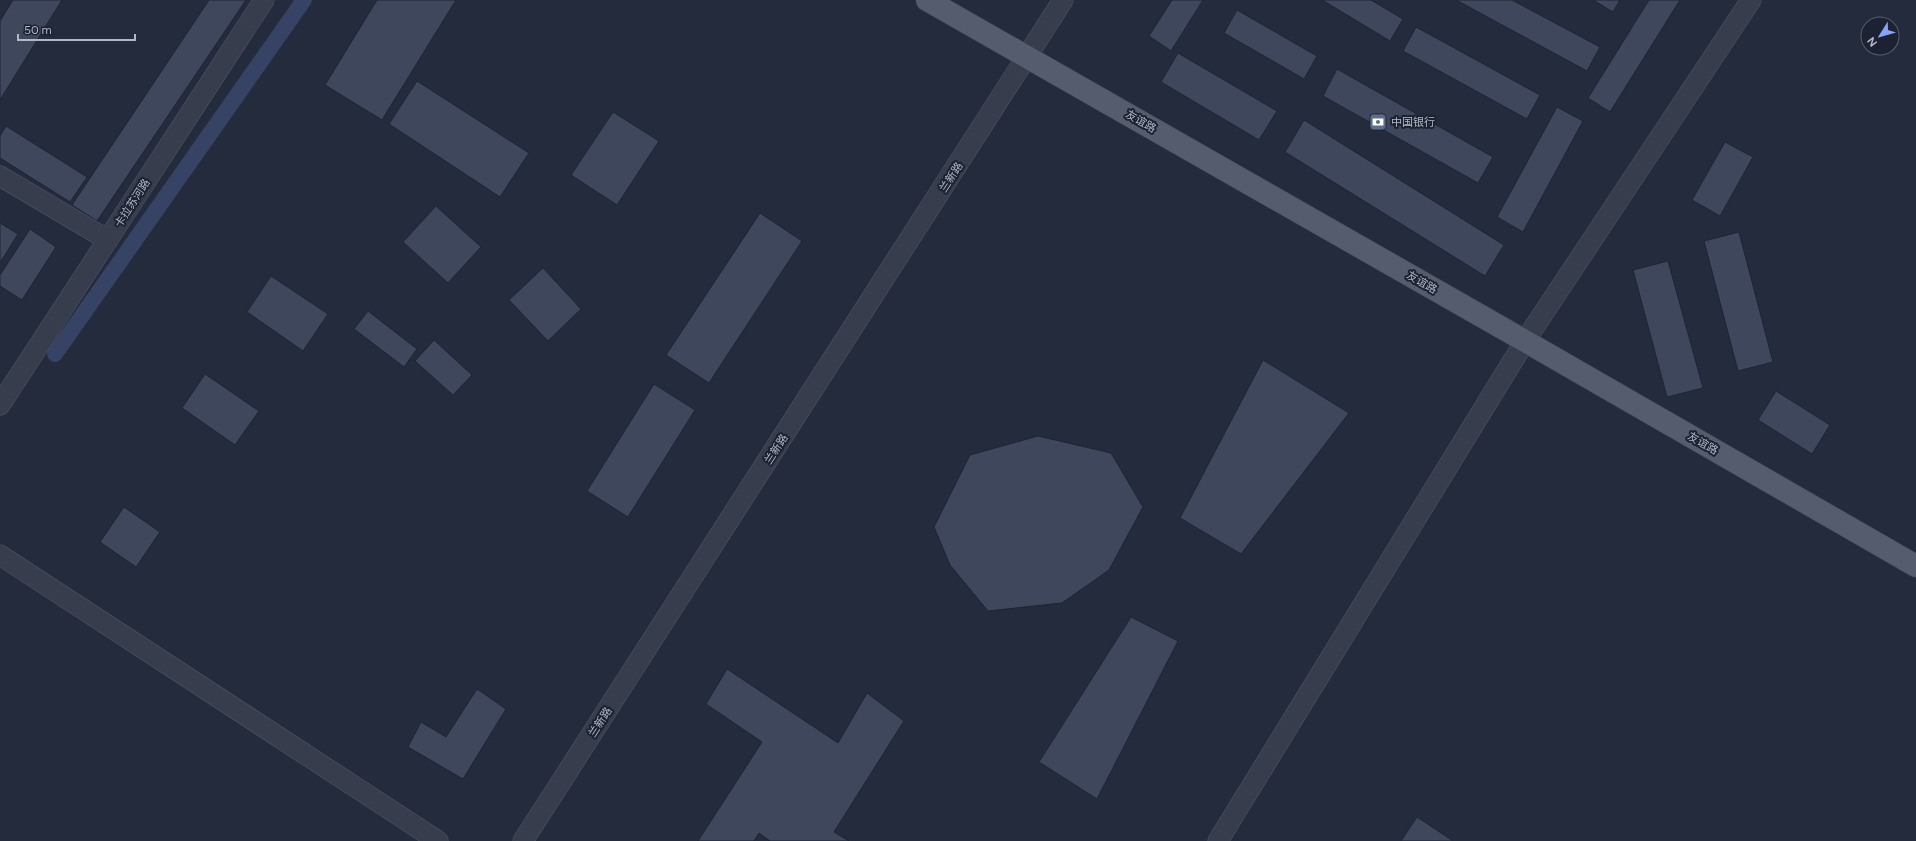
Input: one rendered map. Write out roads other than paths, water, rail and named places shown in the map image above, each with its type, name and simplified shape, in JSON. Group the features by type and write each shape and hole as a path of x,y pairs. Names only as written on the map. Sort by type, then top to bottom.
{"main road":[{"name":"友谊路","path":"927,0 1916,566"}],"street":[{"name":"卡拉苏河路","path":"0,405 264,0"},
{"name":"兰新路","path":"523,841 1028,57 1063,0"},
{"path":"1218,841 1525,341 1751,0"},
{"path":"0,176 108,240"},
{"path":"0,555 438,841"}],"waterway":[{"path":"55,354 304,0"}],"place":[{"name":"中国银行","path":"1378,122"}]}
